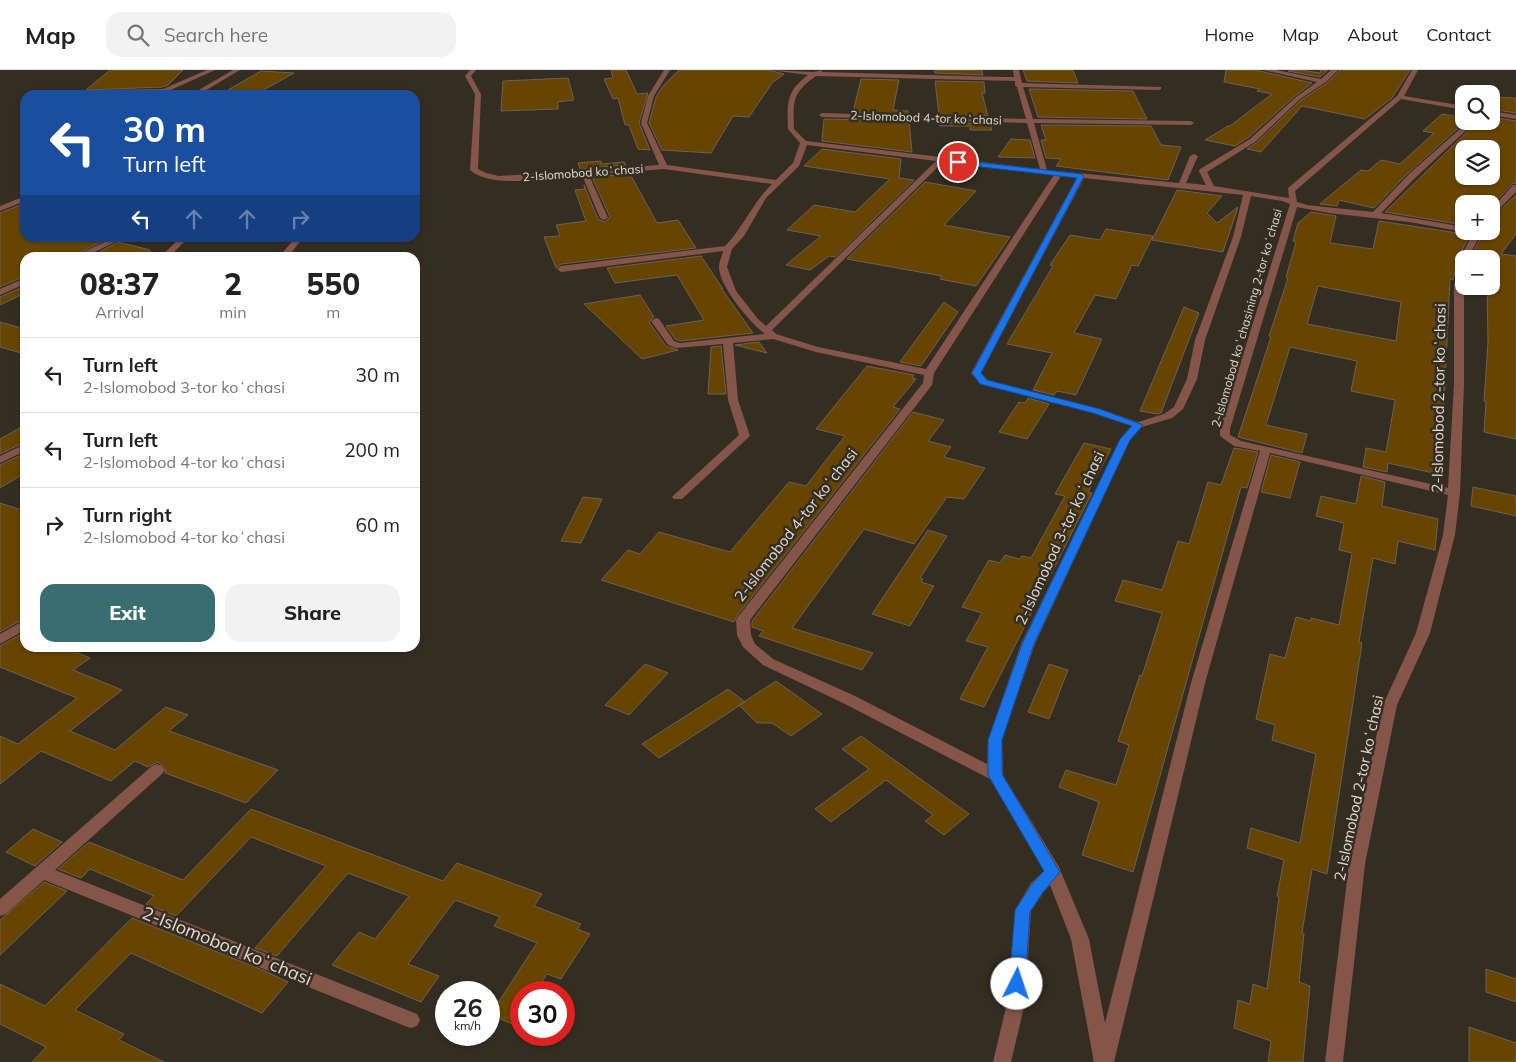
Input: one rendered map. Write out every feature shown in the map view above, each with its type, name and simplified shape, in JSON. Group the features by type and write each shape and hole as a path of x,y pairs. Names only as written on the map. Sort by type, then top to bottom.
{"street":[{"path":"166,90 212,70"},
{"path":"201,90 237,70"},
{"name":"2-Islomobod koʻchasi","path":"473,70 468,76 478,94 474,170 480,175 502,178 664,167 778,182"},
{"name":"2-Islomobod koʻchasi","path":"664,167 644,123 651,96 667,70"},
{"path":"773,70 1158,88"},
{"path":"1016,70 1044,172"},
{"path":"1266,70 1324,81"},
{"path":"1211,188 1203,171 1234,153 1267,128 1307,91 1324,81 1335,70"},
{"path":"1294,204 1291,190 1400,97 1415,70"},
{"path":"816,72 799,86 790,103 791,129 804,143 1044,172 1211,188 1247,195 1284,199 1294,204"},
{"path":"1400,97 1455,106"},
{"path":"1500,114 1516,117"},
{"name":"2-Islomobod 4-tor koʻchasi","path":"822,115 1191,123"},
{"path":"1375,215 1412,176 1463,130"},
{"path":"804,143 796,164 763,197 740,236 728,248 723,267 732,291 755,321 770,334 784,340 929,373"},
{"path":"1181,186 1194,156"},
{"path":"656,321 671,343 679,346 770,334 941,160"},
{"path":"584,173 604,218"},
{"name":"2-Islomobod 4-tor koʻchasi","path":"995,775 850,700 768,662 750,647 744,636 743,620 928,383 929,373 1060,173"},
{"path":"1081,176 976,373 984,382 1096,411 1138,425 1168,416 1178,409 1192,378 1200,340 1237,237 1247,195"},
{"path":"1500,206 1516,187"},
{"path":"0,209 20,200"},
{"name":"2-Islomobod koʻchasining 2-tor koʻchasi","path":"1454,493 1266,448 1238,444 1225,436 1225,429 1294,204 1326,210 1429,222 1455,228"},
{"path":"88,252 110,242"},
{"path":"169,252 180,242"},
{"path":"287,252 296,242"},
{"path":"562,270 728,248"},
{"path":"0,292 20,283"},
{"name":"2-Islomobod 2-tor koʻchasi","path":"1334,1062 1357,864 1390,704 1423,633 1449,535 1454,493 1459,384 1458,295"},
{"path":"678,498 745,436 733,400 728,340"},
{"name":"2-Islomobod 3-tor koʻchasi","path":"995,775 995,740 1028,644 1125,439 1138,425"},
{"path":"1104,1062 1198,683 1266,448"},
{"path":"0,460 20,450"},
{"path":"0,640 20,627"},
{"path":"0,909 157,770"},
{"path":"995,775 1053,872 1080,939 1104,1062"},
{"name":"2-Islomobod koʻchasi","path":"43,872 412,1020"},
{"path":"1002,1062 1016,1003 1023,910 1037,888 1053,872"}],"building":[{"path":"110,70 183,70 168,85 163,87 86,90"},
{"path":"611,70 626,70 637,94 648,93 639,123 650,150 638,149 629,125 625,125 618,98 613,99 604,79 613,78"},
{"path":"679,70 768,70 784,74 772,83 749,117 733,116 711,153 662,150 649,123 656,97 663,86"},
{"path":"934,70 982,70 983,75 935,73"},
{"path":"1023,70 1073,70 1078,83 1027,81"},
{"path":"1226,70 1255,70 1312,83 1249,137 1235,146 1205,140 1230,126 1272,94 1257,91 1260,89 1224,82"},
{"path":"1301,70 1320,73 1321,70 1328,70 1320,77 1288,71"},
{"path":"1340,70 1410,70 1392,98 1365,119 1302,106 1261,152 1247,149 1256,143 1301,100 1327,83"},
{"path":"261,71 294,73 264,90 228,90"},
{"path":"568,78 574,100 558,102 558,109 501,111 503,81"},
{"path":"861,79 899,80 893,110 908,111 908,114 853,112"},
{"path":"935,81 984,82 985,93 982,93 988,116 939,115"},
{"path":"1029,89 1133,91 1147,119 1038,117"},
{"path":"1500,97 1516,98 1516,113 1500,110"},
{"path":"1442,114 1455,116 1456,130 1408,173 1374,208 1339,200 1337,206 1320,204 1361,170 1368,171 1381,160 1400,164 1434,133 1423,131"},
{"path":"1500,118 1516,121 1516,183 1512,184 1500,197 1500,195 1455,195 1455,224 1385,212 1455,144 1455,185 1500,185 1500,140 1459,140 1469,130 1500,130"},
{"path":"824,119 909,121 912,152 822,141"},
{"path":"939,122 990,124 992,130 970,130 970,126 940,126"},
{"path":"1041,125 1151,126 1161,145 1181,147 1168,180 1056,166 1061,159 1046,158 1041,140 1046,140"},
{"path":"1011,139 1030,140 1035,158 998,157"},
{"path":"822,149 901,159 899,178 914,180 835,257 829,256 810,270 786,265 821,236 787,230 814,205 855,212 890,179 804,166"},
{"path":"601,161 601,164 624,162 626,165 580,169 578,163"},
{"path":"630,174 657,223 678,220 696,248 561,264 556,268 544,237 560,236 556,225 586,221 575,190 585,189 584,185 598,219 605,222 610,217 592,177"},
{"path":"925,182 976,191 944,225 1010,237 976,286 940,279 942,276 847,259"},
{"path":"1177,190 1222,196 1207,213 1217,223 1238,207 1223,252 1152,240"},
{"path":"1516,195 1516,234 1501,254 1516,256 1516,439 1484,432 1488,342 1487,295 1500,295 1500,250 1474,250 1480,240 1500,240 1500,210"},
{"path":"20,205 20,242 101,242 81,252 20,252 20,278 0,287 0,213"},
{"path":"1311,212 1336,216 1330,243 1373,249 1379,221 1455,233 1455,240 1467,240 1462,250 1455,250 1455,271 1453,280 1450,279 1444,403 1438,474 1388,463 1387,472 1363,467 1366,448 1386,452 1395,400 1351,391 1357,361 1290,347 1266,425 1307,434 1302,453 1238,437 1288,278 1286,277 1296,242 1293,241 1298,223","holes":["1318,286 1401,302 1396,341 1307,324"]},
{"path":"1106,229 1153,236 1138,266 1132,265 1116,299 1095,295 1074,333 1102,339 1076,395 1057,391 1054,395 1033,390 1052,353 1007,344 1053,266 1050,265 1070,235 1100,240"},
{"path":"118,242 150,250 150,252 99,252"},
{"path":"701,256 753,333 680,341 675,339 666,326 704,320 677,275 615,283 607,268"},
{"path":"20,288 20,295 0,305 0,297"},
{"path":"640,295 654,317 649,322 666,346 678,350 642,359 584,304"},
{"path":"944,302 958,312 921,366 900,362"},
{"path":"1184,307 1199,313 1161,413 1140,411"},
{"path":"0,322 20,328 20,353 0,347"},
{"path":"759,342 767,353 735,345"},
{"path":"721,346 726,394 708,394 711,347"},
{"path":"867,366 914,375 912,378 916,379 893,407 900,409 734,622 601,580 628,550 640,554 659,532 730,552 789,482 806,486 845,436 816,429"},
{"path":"1028,398 1049,404 1027,439 999,432 1019,402 1025,403"},
{"path":"913,412 944,420 928,441 951,447 944,457 985,468 964,499 947,497 914,544 864,529 792,628 873,653 862,670 759,636 763,631 752,627 752,621"},
{"path":"20,428 20,444 0,454 0,439"},
{"path":"1084,443 1111,449 1088,492 1092,493 984,707 960,699 988,647 966,641 982,613 962,607 989,560 1000,563 1005,555 1019,559 1022,556 1031,558 1065,496 1055,494"},
{"path":"1234,448 1258,452 1247,488 1241,487 1133,872 1082,855 1099,802 1059,787 1066,770 1116,785 1129,745 1118,741 1140,675 1142,676 1162,613 1115,601 1123,580 1162,590 1178,541 1189,544 1208,482 1221,485"},
{"path":"20,455 20,476 0,488 0,465"},
{"path":"1271,455 1300,462 1290,498 1261,492"},
{"path":"1361,476 1385,482 1382,506 1438,519 1435,550 1398,541 1395,564 1373,558 1359,642 1362,643 1327,874 1312,869 1302,933 1304,934 1299,982 1310,986 1303,1062 1268,1062 1271,1041 1234,1028 1238,1000 1250,1004 1253,984 1267,989 1279,897 1277,896 1284,860 1247,848 1251,828 1300,843 1316,754 1272,740 1275,725 1256,719 1270,654 1285,658 1296,617 1311,621 1311,618 1339,625 1352,553 1339,550 1344,523 1316,516 1321,496 1356,504"},
{"path":"1473,487 1516,496 1516,516 1471,506"},
{"path":"583,497 602,499 581,543 561,541"},
{"path":"0,503 20,509 20,621 0,632"},
{"path":"928,530 947,536 920,578 923,579 921,582 934,586 910,626 872,614"},
{"path":"20,635 20,652 75,652 90,658 73,670 122,690 70,731 115,750 166,707 188,715 169,731 278,770 246,803 165,773 166,769 158,762 148,767 135,761 111,781 41,751 0,784 0,736 18,744 77,698 0,667 0,646"},
{"path":"645,664 668,673 629,715 605,705"},
{"path":"1049,664 1068,670 1049,719 1028,712"},
{"path":"776,681 822,714 791,736 772,723 757,723 739,705"},
{"path":"728,689 745,702 659,758 642,744"},
{"path":"861,736 969,814 944,835 925,821 933,815 886,780 831,822 815,809 869,769 842,749"},
{"path":"251,809 443,881 457,863 542,894 534,906 581,924 577,929 590,934 561,979 547,974 543,981 512,981 537,943 494,926 500,917 455,900 408,964 439,976 421,1002 332,965 359,932 375,939 409,896 348,873 277,956 255,948 326,866 251,837 176,916 146,904 154,896 90,869 81,878 58,869 89,842 183,880"},
{"path":"33,829 62,842 35,866 6,852"},
{"path":"44,882 67,891 0,955 0,920"},
{"path":"132,918 288,982 262,1013 131,953 75,1010 124,1034 119,1040 164,1062 32,1062 46,1047 0,1024 0,984 45,1006"},
{"path":"1486,969 1516,979 1516,1002 1486,992"},
{"path":"510,984 510,1023 500,1019 500,1000"},
{"path":"1469,1027 1516,1043 1516,1062 1469,1062"}],"route":[{"path":"958,162 1081,176 976,373 984,382 1096,411 1138,425 1125,439 1028,644 995,740 995,775 1053,872 1037,888 1023,910 1017,984"}]}
